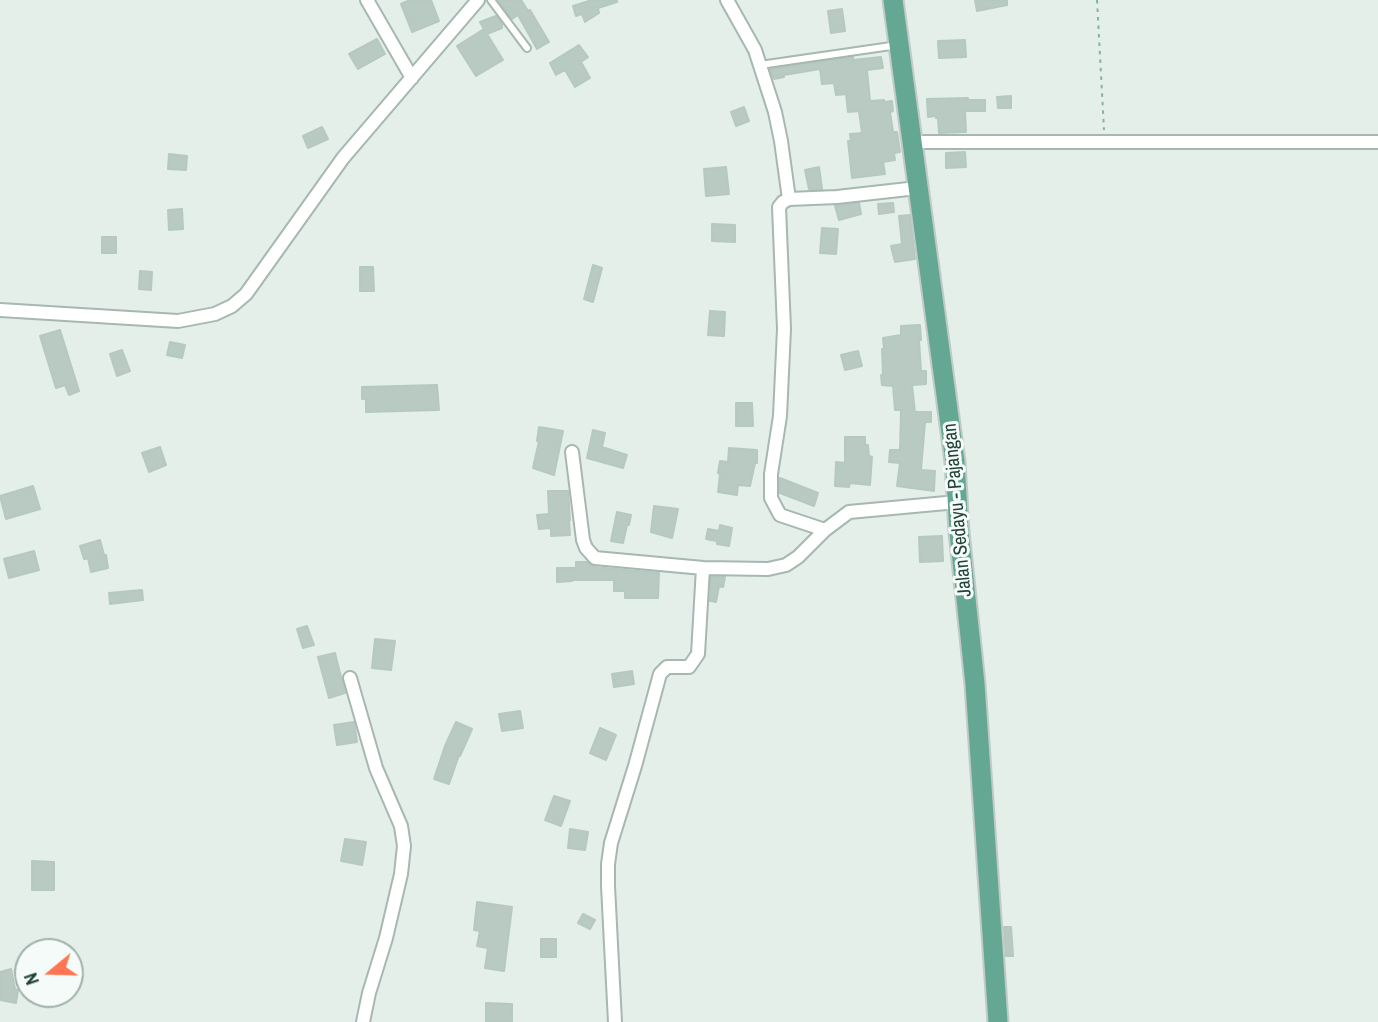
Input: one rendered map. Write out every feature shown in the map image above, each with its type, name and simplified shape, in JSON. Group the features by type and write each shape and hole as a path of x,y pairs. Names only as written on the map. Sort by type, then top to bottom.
{"main road":[{"name":"Jalan Sedayu - Pajangan","path":"893,0 955,462 975,684 998,1022"}],"street":[{"path":"368,0 411,78"},
{"path":"0,310 178,321 215,314 232,306 246,293 343,158 478,0"},
{"path":"727,0 755,50 775,112 789,199"},
{"path":"912,142 1378,142"},
{"path":"825,530 780,515 771,498 771,474 780,416 784,329 779,207 789,199 837,197 917,188"},
{"path":"572,452 583,540 595,558 703,568 768,569 786,565 798,557 845,514 957,502"},
{"path":"615,1022 608,886 611,843 660,674 667,667 689,667 698,653 703,568"},
{"path":"350,678 376,768 401,826 404,846 386,938 363,1022"}],"lane":[{"path":"491,0 527,48"},
{"path":"760,65 900,45"}],"path":[{"path":"1097,0 1104,142"}],"building":[{"path":"410,0 431,0 439,21 412,32 401,4"},
{"path":"498,0 521,0 549,42 537,49 518,15 512,19"},
{"path":"592,0 617,2 598,8 599,13 585,22 582,14 576,16 573,6"},
{"path":"975,0 1007,0 1007,5 977,11"},
{"path":"842,9 845,31 831,33 828,11"},
{"path":"496,16 502,28 487,34 503,60 476,76 457,46 484,29 480,22"},
{"path":"377,39 385,54 358,69 349,54"},
{"path":"965,40 966,57 939,58 938,41"},
{"path":"579,45 588,57 581,62 590,78 575,87 565,70 556,75 550,63"},
{"path":"853,57 853,60 881,57 883,68 867,70 870,101 892,101 893,111 890,112 893,132 897,132 900,152 894,153 895,160 883,162 885,174 852,178 848,141 851,141 850,134 862,133 859,111 848,112 846,94 836,95 834,83 822,84 820,69 774,79 770,69"},
{"path":"1011,96 1011,108 998,108 997,97"},
{"path":"927,99 985,100 985,111 965,111 966,132 939,133 938,118 928,117"},
{"path":"744,107 749,121 736,126 731,112"},
{"path":"322,127 328,139 308,148 303,136"},
{"path":"965,152 966,167 946,168 946,153"},
{"path":"169,154 187,156 186,170 168,169"},
{"path":"726,167 729,194 706,196 704,169"},
{"path":"819,167 822,189 809,189 805,170"},
{"path":"859,203 861,214 839,220 835,206"},
{"path":"893,203 894,212 879,214 878,204"},
{"path":"182,209 183,229 169,230 168,210"},
{"path":"910,215 915,259 895,262 891,246 902,244 899,216"},
{"path":"712,224 735,225 735,242 712,241"},
{"path":"822,228 838,229 836,254 820,253"},
{"path":"102,237 116,237 116,253 102,253"},
{"path":"593,265 602,268 593,302 584,299"},
{"path":"360,267 373,267 374,291 360,291"},
{"path":"140,271 152,272 151,290 139,289"},
{"path":"710,311 725,312 724,336 708,335"},
{"path":"920,325 921,371 926,371 926,384 912,385 915,412 931,412 931,422 925,422 921,470 935,471 934,491 897,486 900,463 889,462 890,450 900,450 901,410 895,410 893,386 882,385 881,375 883,338 901,335 901,326"},
{"path":"60,330 79,391 69,395 65,385 56,388 40,336"},
{"path":"170,342 185,345 182,358 167,355"},
{"path":"122,350 130,371 117,376 110,354"},
{"path":"858,351 862,366 845,370 841,355"},
{"path":"437,385 439,410 366,412 366,399 362,399 362,387"},
{"path":"736,403 752,403 753,426 736,426"},
{"path":"539,427 563,431 554,475 533,468"},
{"path":"593,430 605,433 602,447 627,455 623,468 587,458"},
{"path":"845,437 865,437 865,445 868,445 869,456 872,457 870,485 850,483 849,487 835,486 836,462 845,463"},
{"path":"160,447 166,465 149,472 142,453"},
{"path":"729,448 757,450 757,463 750,486 738,485 737,495 718,492 720,461 728,462"},
{"path":"780,478 818,493 814,506 780,493"},
{"path":"33,486 40,509 6,519 0,496"},
{"path":"548,491 568,491 570,535 551,536 551,528 539,529 537,515 549,514"},
{"path":"654,506 678,509 672,538 651,532"},
{"path":"617,512 631,515 623,543 611,541"},
{"path":"720,525 732,528 729,546 706,539 708,529 719,531"},
{"path":"942,536 943,561 920,562 919,537"},
{"path":"100,540 108,568 91,572 88,558 84,559 80,546"},
{"path":"34,551 39,570 9,578 4,559"},
{"path":"576,562 587,562 594,567 659,573 658,598 625,598 625,591 614,591 614,580 557,582 557,568 576,568"},
{"path":"711,577 725,577 723,587 719,586 716,602 710,601"},
{"path":"142,590 143,600 110,604 109,593"},
{"path":"307,626 314,645 303,648 297,629"},
{"path":"375,639 395,641 391,670 372,668"},
{"path":"335,653 345,693 329,698 318,657"},
{"path":"632,671 634,684 614,687 612,674"},
{"path":"520,711 523,728 502,731 499,714"},
{"path":"354,722 357,742 337,745 334,725"},
{"path":"456,722 472,729 449,784 434,779"},
{"path":"600,728 616,735 606,760 590,753"},
{"path":"554,796 570,801 561,826 545,820"},
{"path":"570,829 588,832 585,850 568,848"},
{"path":"345,839 366,842 362,865 341,861"},
{"path":"32,861 54,862 54,890 32,890"},
{"path":"477,902 512,907 504,971 485,968 488,948 477,946 480,931 474,930"},
{"path":"583,914 595,920 590,929 578,923"},
{"path":"1004,927 1011,927 1013,956 1006,956"},
{"path":"541,939 556,939 556,957 541,957"},
{"path":"11,969 14,1003 0,1000 0,972"},
{"path":"486,1003 512,1004 512,1022 486,1022"}]}
